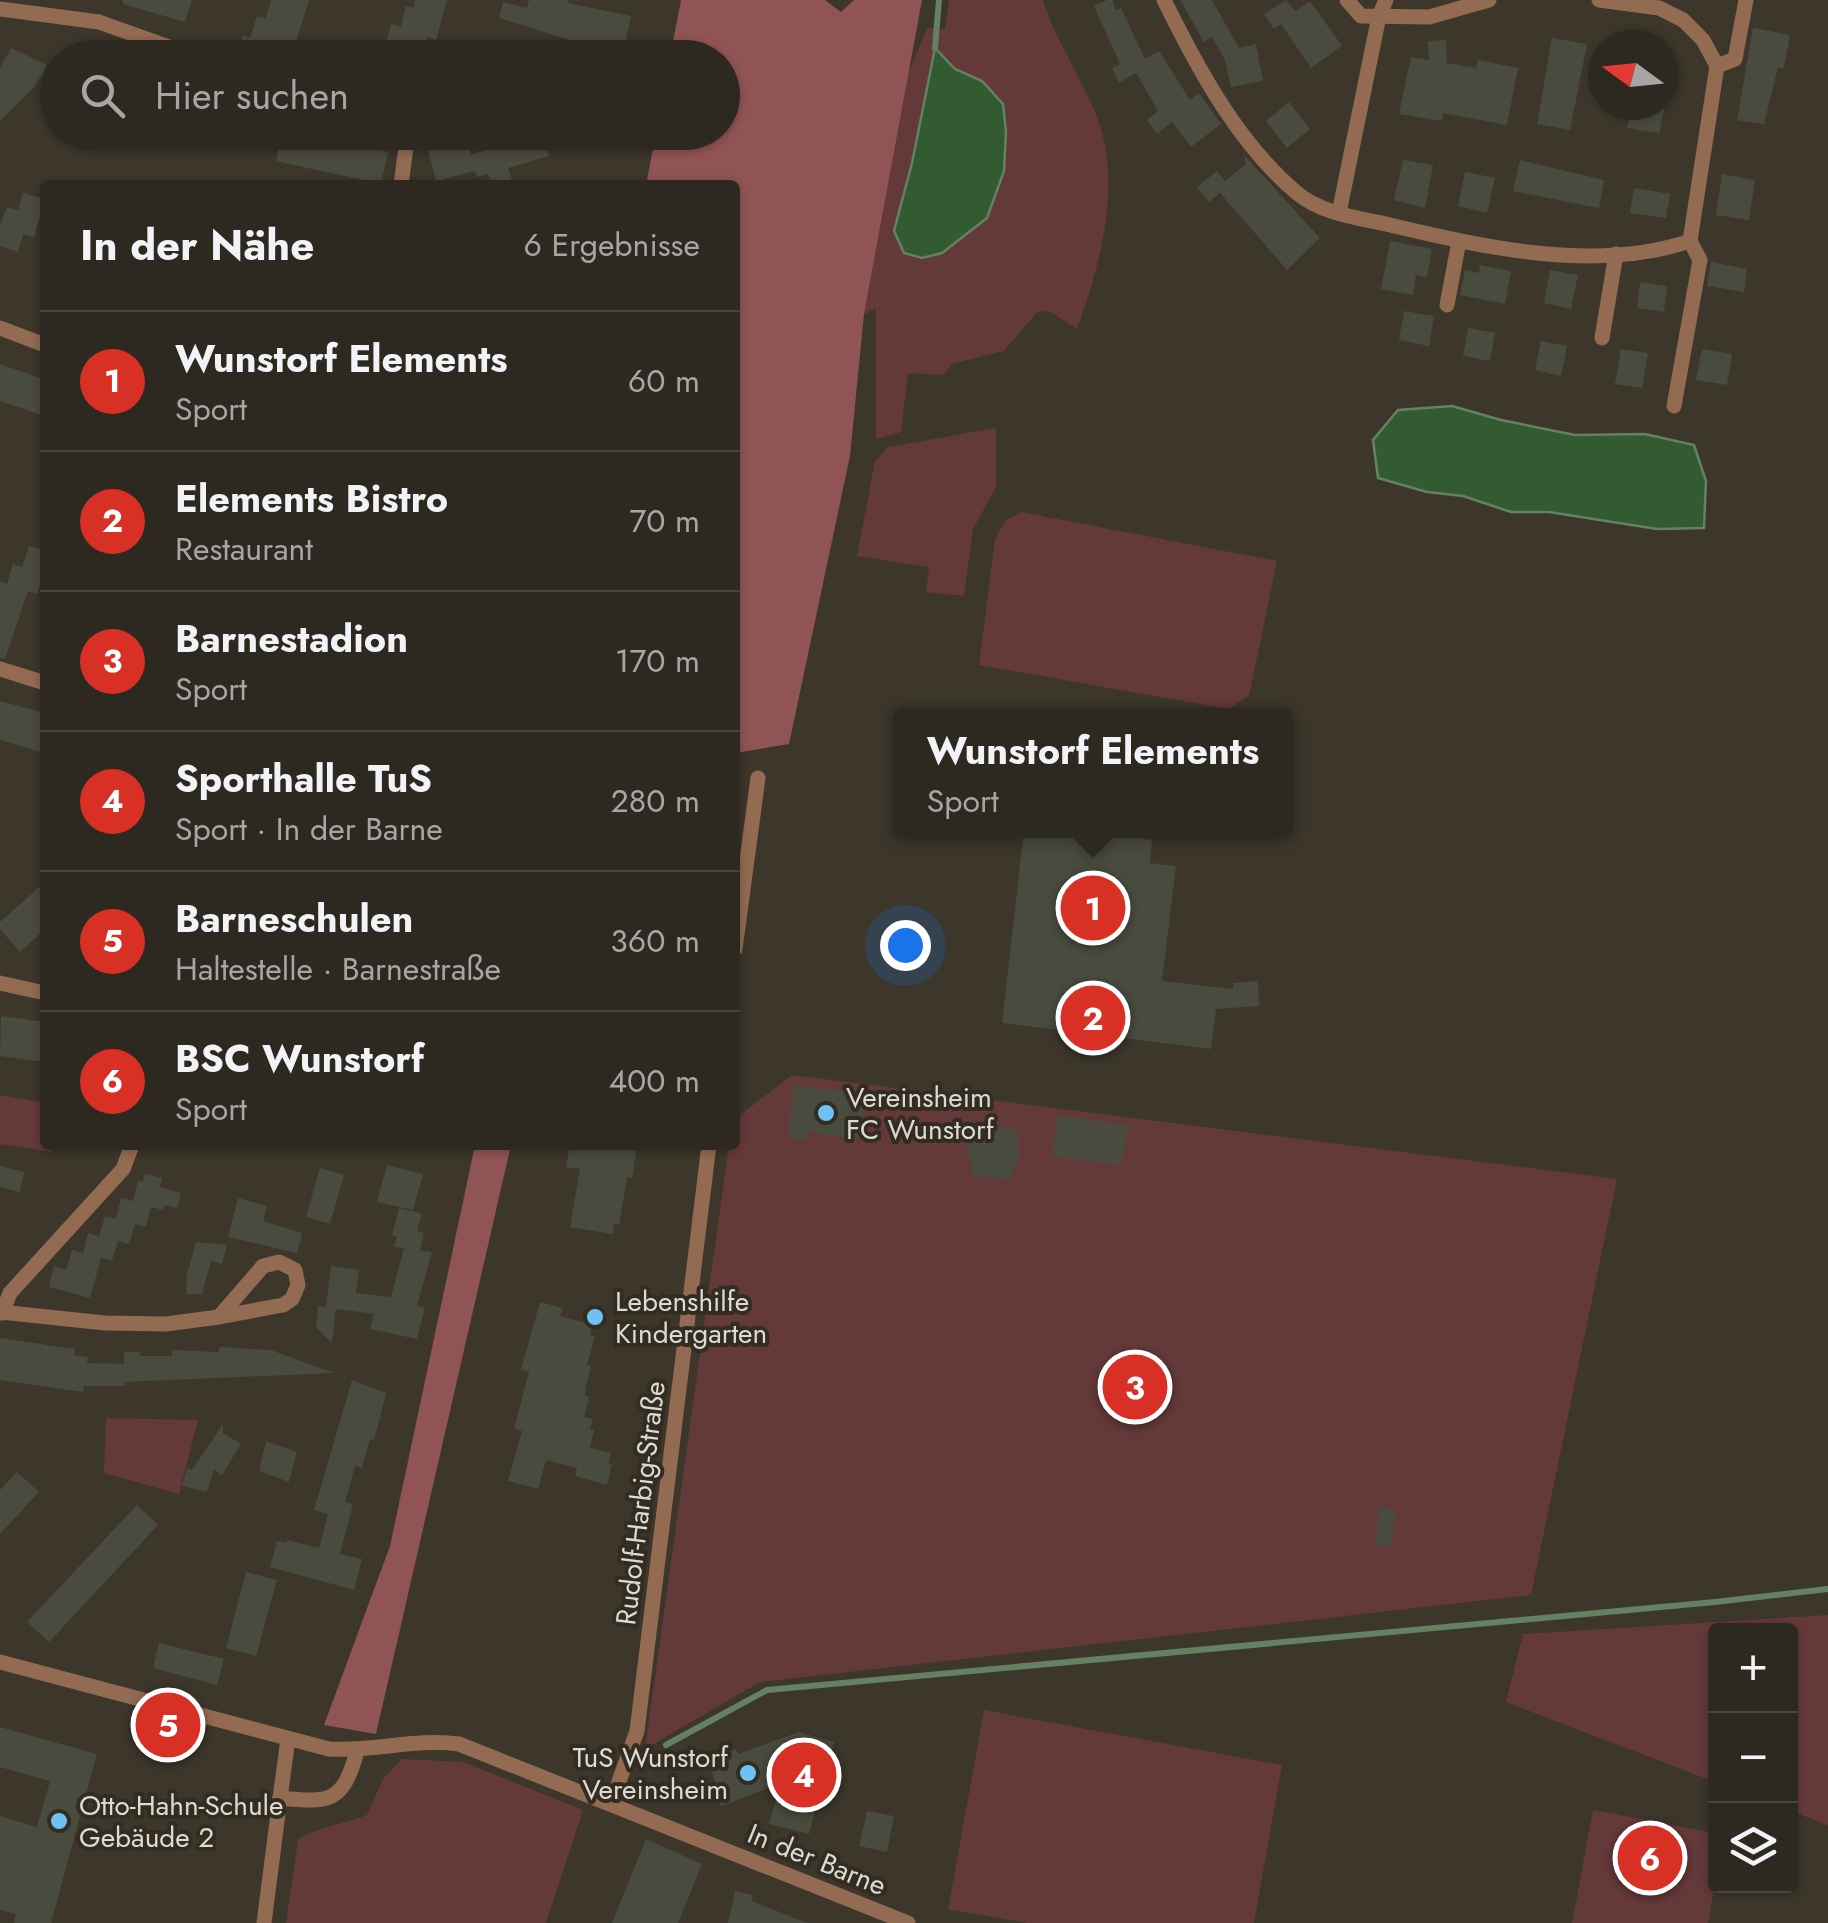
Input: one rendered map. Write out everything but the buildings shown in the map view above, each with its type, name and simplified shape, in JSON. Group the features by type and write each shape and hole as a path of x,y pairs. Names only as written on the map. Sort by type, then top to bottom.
{"street":[{"path":"1164,0 1196,64 1269,164 1299,195 1339,213 1458,241 1542,254 1663,250 1690,241"},
{"path":"1347,0 1361,16 1429,18 1482,1"},
{"path":"1339,213 1386,0"},
{"path":"1607,0 1659,8 1683,20 1704,40 1717,66 1690,241 1700,260 1674,406"},
{"path":"1717,66 1735,59 1746,0"},
{"path":"0,10 99,22 150,40"},
{"path":"402,180 406,150"},
{"path":"1447,304 1458,241"},
{"path":"1602,338 1616,254"},
{"path":"0,328 40,343"},
{"path":"0,670 40,682"},
{"path":"740,912 758,778"},
{"path":"0,983 40,992"},
{"path":"130,1150 124,1169 10,1293 1,1312 105,1323 151,1324 220,1317 283,1305 292,1299 298,1285 294,1270 279,1262 263,1266 220,1317"},
{"name":"Rudolf-Harbig-Straße","path":"611,1804 637,1731 708,1150"},
{"name":"In der Barne","path":"0,1662 306,1744 356,1751 415,1742 459,1744 908,1923"},
{"path":"264,1923 288,1739"},
{"path":"280,1798 313,1802 342,1792 356,1751"}],"shaded area":[{"path":"681,0 825,0 841,12 854,0 922,0 864,314 850,456 789,744 740,752 740,180 647,180 653,150 740,150 740,40 673,40"},
{"path":"949,0 1043,0 1100,126 1108,177 1105,229 1077,329 1049,311 1037,312 1004,351 952,364 943,375 908,373 901,432 876,439 876,308 864,314 905,81 927,28 945,29"},
{"path":"935,48 955,69 982,81 1003,104 1004,171 987,218 942,253 922,258 904,253 894,231"},
{"path":"1452,406 1575,435 1645,434 1694,445 1706,481 1704,528 1657,529 1549,512 1511,512 1463,496 1427,492 1378,478 1373,440 1398,410"},
{"path":"996,428 996,487 973,529 964,596 926,592 929,567 857,556 875,461 888,447"},
{"path":"1021,512 1277,561 1249,696 1222,708 979,665 995,539 1005,521"},
{"path":"792,1075 1617,1179 1531,1595 760,1682 645,1749 728,1150 740,1150 740,1115"},
{"path":"0,1095 40,1102 40,1150 52,1152 0,1144"},
{"path":"474,1150 510,1150 376,1734 324,1725 390,1546"},
{"path":"106,1418 198,1420 179,1494 104,1473"},
{"path":"1828,1615 1828,1825 1798,1814 1798,1623 1708,1623 1708,1779 1506,1702 1523,1634"},
{"path":"984,1710 1282,1765 1254,1923 1027,1923 948,1909"},
{"path":"402,1759 463,1762 583,1810 546,1923 286,1923 298,1840 367,1815 383,1779"},
{"path":"1593,1810 1708,1832 1708,1893 1713,1893 1708,1923 1572,1923"}],"waterway":[{"path":"935,48 939,0"},
{"path":"666,1745 767,1690 1828,1589"}],"place":[{"name":"Wunstorf Elements","path":"1093,908"},
{"name":"Elements Bistro","path":"1093,1018"},
{"name":"Vereinsheim FC Wunstorf","path":"826,1113"},
{"name":"Lebenshilfe Kindergarten","path":"595,1317"},
{"name":"Barnestadion","path":"1135,1387"},
{"name":"Barneschulen","path":"168,1725"},
{"name":"TuS Wunstorf Vereinsheim","path":"748,1773"},
{"name":"Sporthalle TuS","path":"804,1775"},
{"name":"Otto-Hahn-Schule Gebäude 2","path":"59,1821"},
{"name":"BSC Wunstorf","path":"1650,1858"}]}
